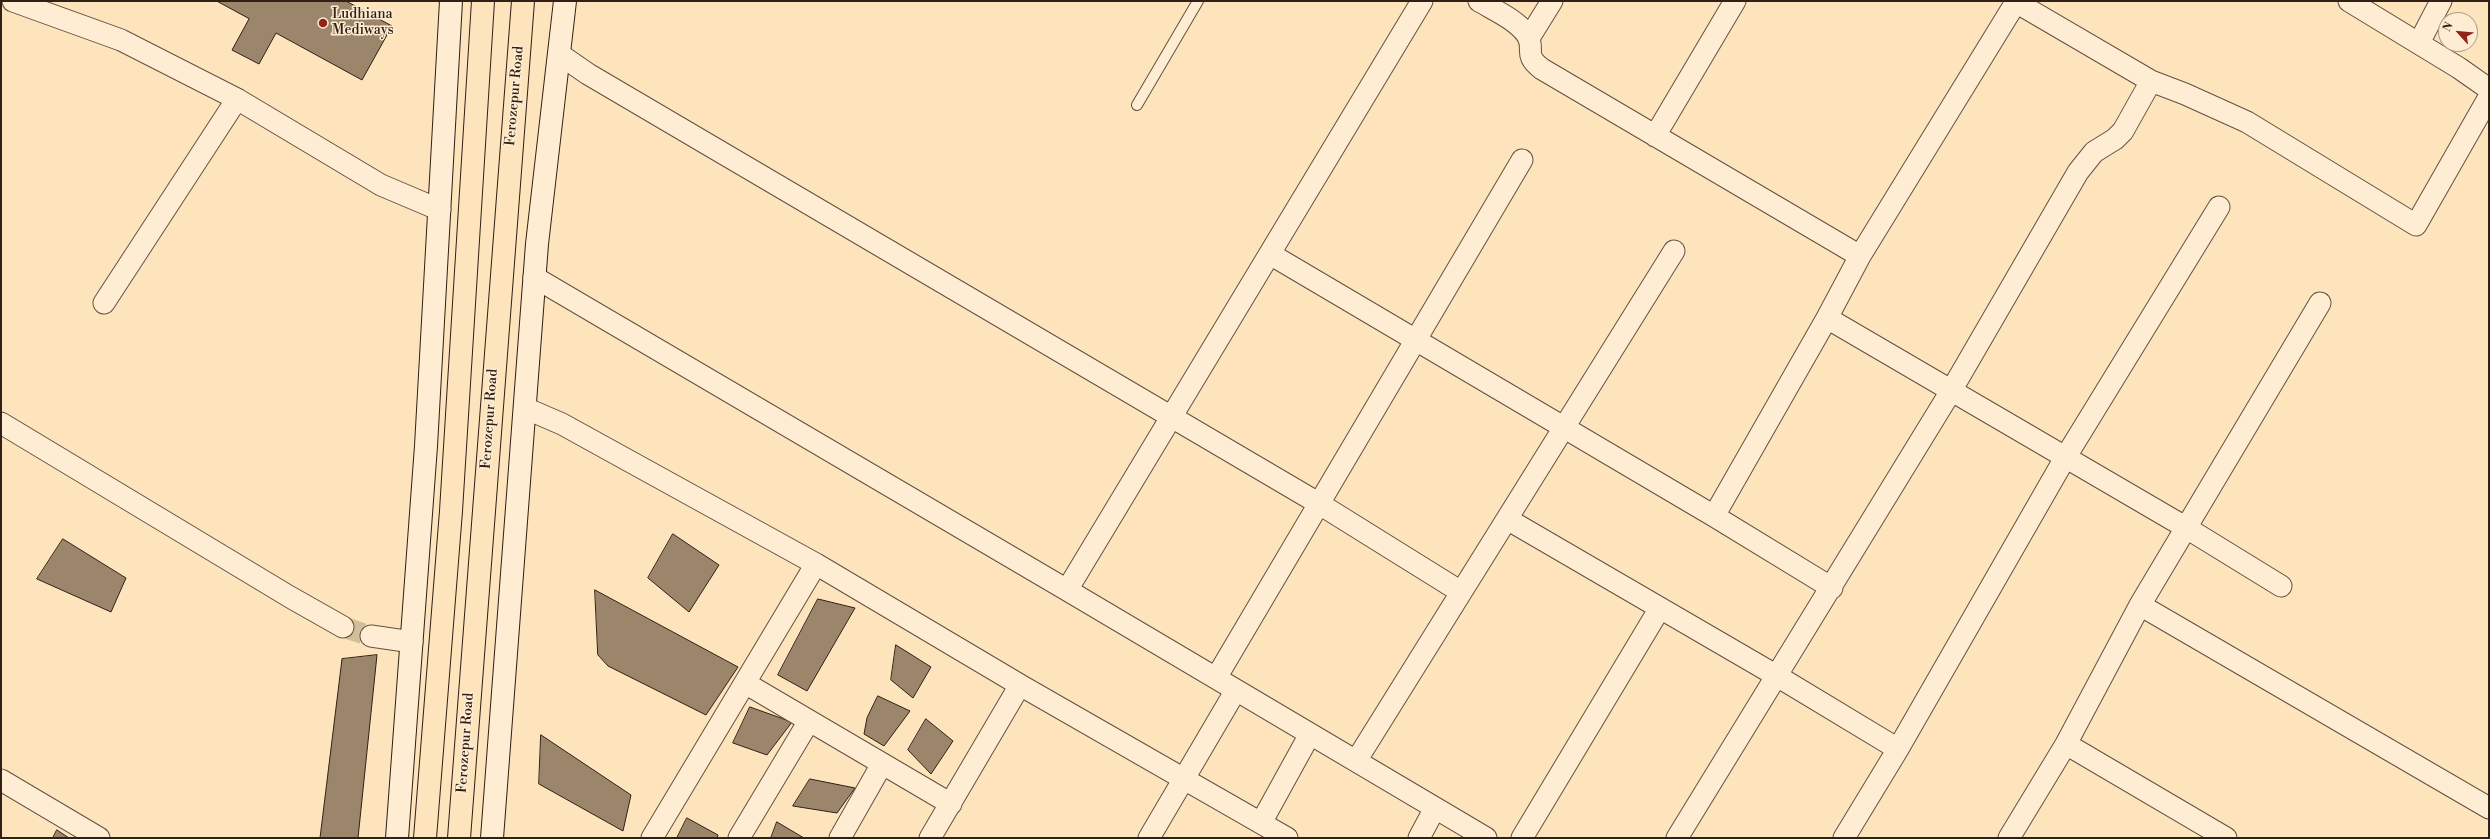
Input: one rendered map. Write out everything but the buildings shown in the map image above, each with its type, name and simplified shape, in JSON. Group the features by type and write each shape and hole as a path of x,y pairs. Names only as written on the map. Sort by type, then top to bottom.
{"highway":[{"path":"425,838 451,511 483,1"},
{"name":"Ferozepur Road","path":"459,838 523,1"}],"main road":[{"path":"397,838 426,446 452,1"},
{"path":"492,838 534,276 565,1"}],"street":[{"path":"13,1 121,40 237,99 381,185 440,210"},
{"path":"1067,590 1422,1"},
{"path":"1479,1 1522,28 1529,38 1530,56 1533,63 1860,256"},
{"path":"1529,38 1552,1"},
{"path":"1655,136 1735,1"},
{"path":"2349,1 2419,43 2489,89"},
{"path":"2419,43 2441,1"},
{"path":"1714,516 1827,318 1860,256 2015,2 2151,81 2185,94 2247,122 2416,225 2489,97"},
{"path":"559,54 595,78 1318,503 1461,592"},
{"path":"1678,838 1951,391 2078,172 2094,152 2115,139 2123,131 2151,81"},
{"path":"104,303 237,99"},
{"path":"1216,678 1522,160"},
{"path":"1844,838 1898,749 2065,458 2219,208"},
{"path":"1356,761 1674,250"},
{"path":"1270,254 1714,516 1832,588"},
{"path":"534,276 1486,838"},
{"path":"2009,838 2066,744 2140,604 2320,303"},
{"path":"1827,318 2185,527 2281,586"},
{"path":"525,408 562,424 816,564 1020,685 1287,838"},
{"path":"1,423 296,601 343,627"},
{"path":"1506,519 1776,676 1898,749"},
{"path":"652,838 816,564"},
{"path":"2140,604 2489,808"},
{"path":"1522,838 1660,608"},
{"path":"371,636 412,642"},
{"path":"745,683 951,804"},
{"path":"930,838 1020,685"},
{"path":"1149,838 1236,690"},
{"path":"739,838 809,721"},
{"path":"1261,823 1310,734"},
{"path":"2066,744 2226,838"},
{"path":"840,838 882,764"},
{"path":"1,780 99,838"},
{"path":"1419,838 1435,808"}],"lane":[{"path":"1137,105 1198,1"}],"tunnel":[{"path":"343,627 371,636"}],"place":[{"name":"Ludhiana Mediways","path":"323,23"}]}
